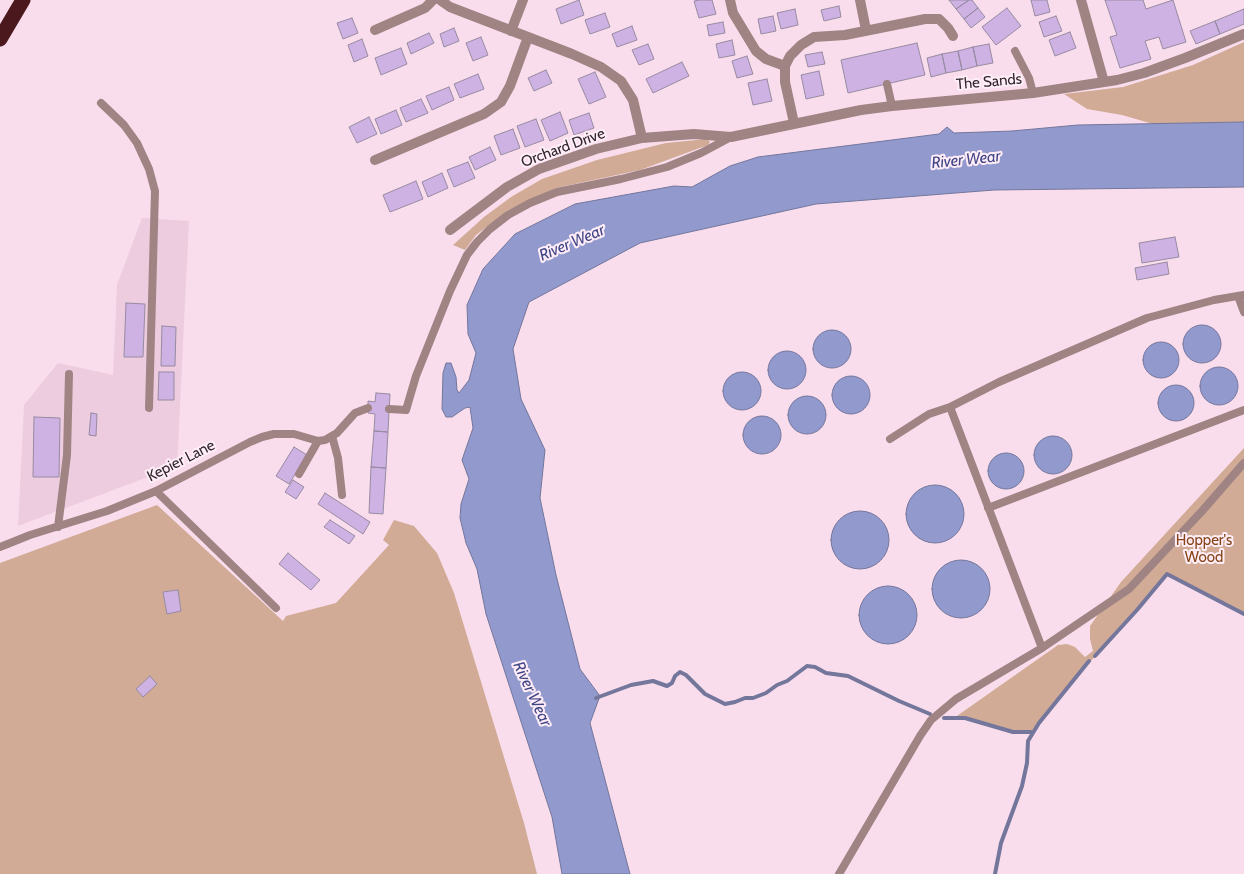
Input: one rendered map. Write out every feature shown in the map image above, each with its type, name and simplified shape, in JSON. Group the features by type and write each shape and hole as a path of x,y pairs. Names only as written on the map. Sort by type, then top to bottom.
{"highway":[{"path":"0,38 23,0"}],"street":[{"path":"374,30 425,8 433,0"},
{"path":"440,0 450,6 601,67 621,81 633,100 642,138"},
{"path":"511,31 524,0"},
{"path":"730,0 733,13 756,51 766,59 785,66"},
{"path":"860,0 866,30"},
{"path":"1081,0 1104,82"},
{"path":"794,123 785,82 785,66 790,56 800,45 814,38 845,35 925,19 939,19 954,36"},
{"name":"The Sands","path":"731,137 861,110 1033,93 1104,82 1144,73 1244,34"},
{"path":"375,160 484,114 501,102 510,86 528,37"},
{"name":"Orchard Drive","path":"450,230 507,187 539,169 596,149 642,138 694,134 731,137"}],"lane":[{"path":"1015,51 1029,78 1033,93"},
{"path":"886,84 892,106"},
{"path":"101,104 124,124 137,143 149,169 155,191 149,408"},
{"path":"389,409 406,410 416,376 450,291 467,255 490,229 508,215 530,203 557,192 621,179 667,167 701,153 731,137"},
{"path":"890,439 929,414 950,407 999,382 1147,318 1214,300 1241,296 1244,312"},
{"path":"58,526 67,455 69,374"},
{"path":"950,407 1042,648"},
{"path":"299,474 318,441 332,436 355,414 368,408"},
{"path":"988,508 1244,410"},
{"name":"Kepier Lane","path":"0,547 107,511 156,491 262,437 274,434 294,434 318,441"},
{"path":"332,436 338,458 342,495"},
{"path":"840,874 931,720 956,698 1042,648 1129,589 1244,463"},
{"path":"156,491 276,608"}],"shaded area":[{"path":"142,218 189,221 177,466 18,526 24,405 58,363 113,375 117,285"}],"green space":[{"path":"1244,42 1244,122 1153,124 1122,115 1087,109 1064,94 1123,87 1193,65"},
{"path":"707,139 710,142 708,145 640,170 556,188 509,210 476,235 465,250 453,245 484,217 511,197 542,179 597,160 666,143"},
{"name":"Hopper's Wood","path":"1244,448 1244,614 1167,574 1063,692 1033,732 1013,732 965,718 954,718 1058,645 1067,644 1075,647 1085,657 1093,651 1090,639 1090,626 1121,582"},
{"path":"157,505 283,621 286,616 336,603 389,545 383,540 394,520 414,526 437,553 454,593 524,823 537,874 0,874 0,563"}],"water":[{"name":"River Wear","path":"1244,122 1244,187 994,190 816,204 640,243 529,302 513,349 521,399 545,450 540,498 556,575 580,669 600,696 590,723 630,874 562,874 552,817 486,614 477,569 466,543 460,518 461,504 469,479 462,460 473,428 470,407 465,408 452,417 446,417 442,409 443,373 446,363 451,363 459,393 469,380 476,353 468,334 467,305 483,269 515,234 575,204 674,186 692,187 730,166 758,157 939,134 947,127 954,133 1012,131 1078,125"},
{"path":"1202,325 1215,331 1221,344 1215,357 1202,363 1189,357 1183,344 1189,331"},
{"path":"832,330 845,336 851,349 845,362 832,368 819,362 813,349 819,336"},
{"path":"1161,342 1168,343 1174,347 1178,353 1178,367 1174,373 1168,377 1161,378 1154,377 1148,373 1144,367 1143,360 1144,353 1148,347 1154,343"},
{"path":"787,351 800,357 806,370 800,383 787,389 774,383 768,370 774,357"},
{"path":"1219,367 1232,373 1238,386 1232,399 1219,405 1206,399 1200,386 1206,373"},
{"path":"742,372 755,378 761,391 755,404 742,410 729,404 723,391 729,378"},
{"path":"851,376 864,382 870,395 864,408 851,414 838,408 832,395 838,382"},
{"path":"1176,385 1189,390 1194,403 1189,416 1176,421 1163,416 1158,403 1163,390"},
{"path":"807,396 820,402 826,415 820,428 807,434 794,428 788,415 794,402"},
{"path":"762,416 775,422 781,435 775,448 762,454 749,448 743,435 749,422"},
{"path":"1053,436 1060,437 1066,442 1071,448 1071,462 1066,468 1060,473 1053,474 1046,473 1040,468 1035,462 1034,455 1035,448 1040,442 1046,437"},
{"path":"1006,453 1013,454 1019,458 1023,464 1023,478 1019,484 1013,488 1006,489 999,488 993,484 989,478 988,471 989,464 993,458 999,454"},
{"path":"935,485 951,490 959,498 964,514 959,530 951,538 935,543 919,538 911,530 906,514 911,498 919,490"},
{"path":"860,511 876,516 884,524 889,540 884,556 876,564 860,569 844,564 836,556 831,540 836,524 844,516"},
{"path":"961,560 977,565 985,573 990,589 985,605 977,613 961,618 945,613 937,605 932,589 937,573 945,565"},
{"path":"888,586 904,591 912,599 917,615 912,631 904,639 888,644 872,639 864,631 859,615 864,599 872,591"}],"building":[{"path":"579,0 584,15 561,24 556,9"},
{"path":"712,0 716,14 699,18 694,1"},
{"path":"949,0 969,0 956,9"},
{"path":"972,0 978,8 964,19 956,9"},
{"path":"1031,0 1047,0 1050,12 1035,16"},
{"path":"1105,0 1143,0 1146,9 1173,0 1186,42 1163,49 1159,37 1145,41 1151,59 1120,68 1110,37 1117,35"},
{"path":"839,6 841,17 824,21 821,10"},
{"path":"978,8 985,17 971,28 964,19"},
{"path":"1007,8 1021,26 996,45 982,27"},
{"path":"795,9 798,25 781,29 777,13"},
{"path":"1244,9 1244,24 1220,34 1215,21"},
{"path":"605,13 610,27 590,34 585,20"},
{"path":"773,16 776,31 761,34 758,19"},
{"path":"1056,16 1062,31 1044,37 1039,22"},
{"path":"352,18 358,33 343,39 337,23"},
{"path":"1215,21 1220,34 1196,44 1190,31"},
{"path":"723,22 725,33 709,36 707,25"},
{"path":"632,26 637,40 617,47 612,34"},
{"path":"454,28 459,41 444,47 440,34"},
{"path":"1070,32 1076,48 1055,56 1049,40"},
{"path":"429,33 434,43 411,54 407,43"},
{"path":"481,37 488,55 473,61 466,43"},
{"path":"362,39 368,56 354,62 348,45"},
{"path":"732,40 735,55 719,58 716,44"},
{"path":"917,43 925,75 848,93 841,60"},
{"path":"648,44 654,59 639,65 632,50"},
{"path":"989,44 993,63 977,66 973,47"},
{"path":"973,47 977,66 962,70 958,51"},
{"path":"401,48 407,64 381,75 375,58"},
{"path":"958,51 962,70 946,73 942,54"},
{"path":"822,52 825,64 808,67 805,55"},
{"path":"942,54 946,73 931,77 927,58"},
{"path":"747,56 753,74 737,78 732,61"},
{"path":"682,62 689,76 653,93 646,79"},
{"path":"546,70 552,83 534,91 528,78"},
{"path":"819,71 824,95 806,99 801,75"},
{"path":"595,72 606,97 589,104 578,79"},
{"path":"478,74 484,89 460,98 454,84"},
{"path":"767,79 772,101 753,105 748,83"},
{"path":"449,87 454,100 432,110 426,96"},
{"path":"421,99 428,113 406,122 400,108"},
{"path":"396,110 402,125 381,134 375,119"},
{"path":"560,112 568,133 550,141 541,120"},
{"path":"589,113 594,128 574,135 569,120"},
{"path":"369,117 377,134 357,143 349,127"},
{"path":"536,119 544,140 525,147 517,126"},
{"path":"513,129 520,148 501,155 494,136"},
{"path":"490,147 496,160 475,170 469,157"},
{"path":"468,162 475,178 454,187 447,170"},
{"path":"442,173 448,188 428,197 422,182"},
{"path":"416,181 423,199 390,212 383,195"},
{"path":"1175,237 1179,257 1142,263 1139,243"},
{"path":"1167,262 1169,274 1137,280 1135,268"},
{"path":"126,303 145,304 143,357 124,357"},
{"path":"162,326 176,327 175,366 161,366"},
{"path":"159,372 174,372 174,400 158,400"},
{"path":"376,393 390,394 388,432 374,431 375,414 368,413 368,401 375,402"},
{"path":"91,413 97,414 96,436 89,435"},
{"path":"34,417 60,418 59,477 33,477"},
{"path":"374,431 388,432 386,468 371,467"},
{"path":"294,447 307,455 289,484 276,476"},
{"path":"371,467 386,468 383,514 369,513"},
{"path":"293,480 304,487 296,499 285,492"},
{"path":"325,493 370,522 363,534 318,504"},
{"path":"330,520 355,536 349,544 324,527"},
{"path":"288,553 320,580 311,590 279,564"},
{"path":"178,590 181,611 167,614 163,592"},
{"path":"150,676 157,684 143,697 136,689"}],"waterway":[{"path":"1095,656 1167,574 1244,614"},
{"path":"995,874 1001,843 1022,786 1027,763 1028,741 1039,723 1089,661"},
{"path":"596,698 631,685 653,681 667,686 672,683 675,676 680,672 686,675 705,694 725,704 766,693 787,681 807,666 815,667 826,673 848,676 930,714"},
{"path":"944,718 965,718 1013,732 1033,732"}]}
